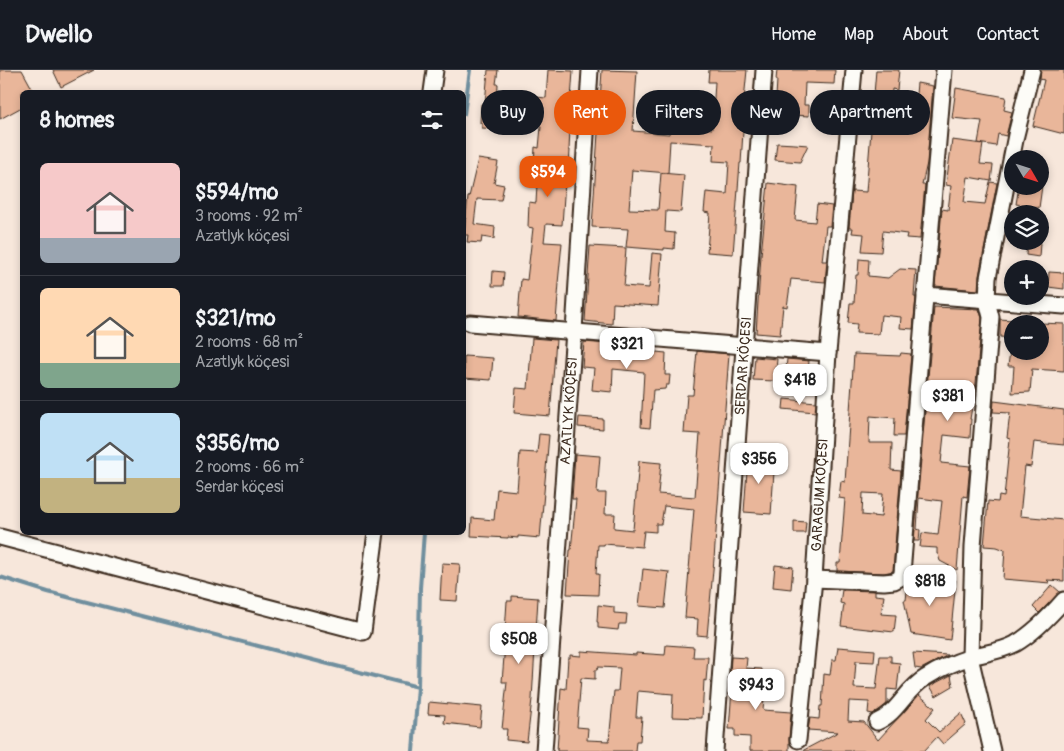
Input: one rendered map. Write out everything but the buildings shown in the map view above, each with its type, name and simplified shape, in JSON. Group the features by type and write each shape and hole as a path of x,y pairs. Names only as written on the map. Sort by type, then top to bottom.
{"street":[{"path":"432,90 435,70"},
{"name":"AZATLYK KÖÇESI","path":"544,751 574,331 590,70"},
{"name":"SERDAR KÖÇESI","path":"715,751 764,70"},
{"name":"GARAGUM KÖÇESI","path":"798,740 814,579 828,353 854,70"},
{"path":"814,579 884,582 900,578 902,573 944,70"},
{"path":"992,751 970,657 973,546 991,317 987,301 988,278 1016,135 1032,70"},
{"path":"925,295 1064,306"},
{"path":"470,323 828,353"},
{"path":"0,537 363,632 376,535"},
{"path":"877,722 894,710 922,679 970,657 996,651 1014,644 1034,631 1064,600"}],"waterway":[{"path":"466,99 470,70"},
{"path":"413,751 418,687 420,588 424,535"},
{"path":"0,577 48,592 418,687"}]}
